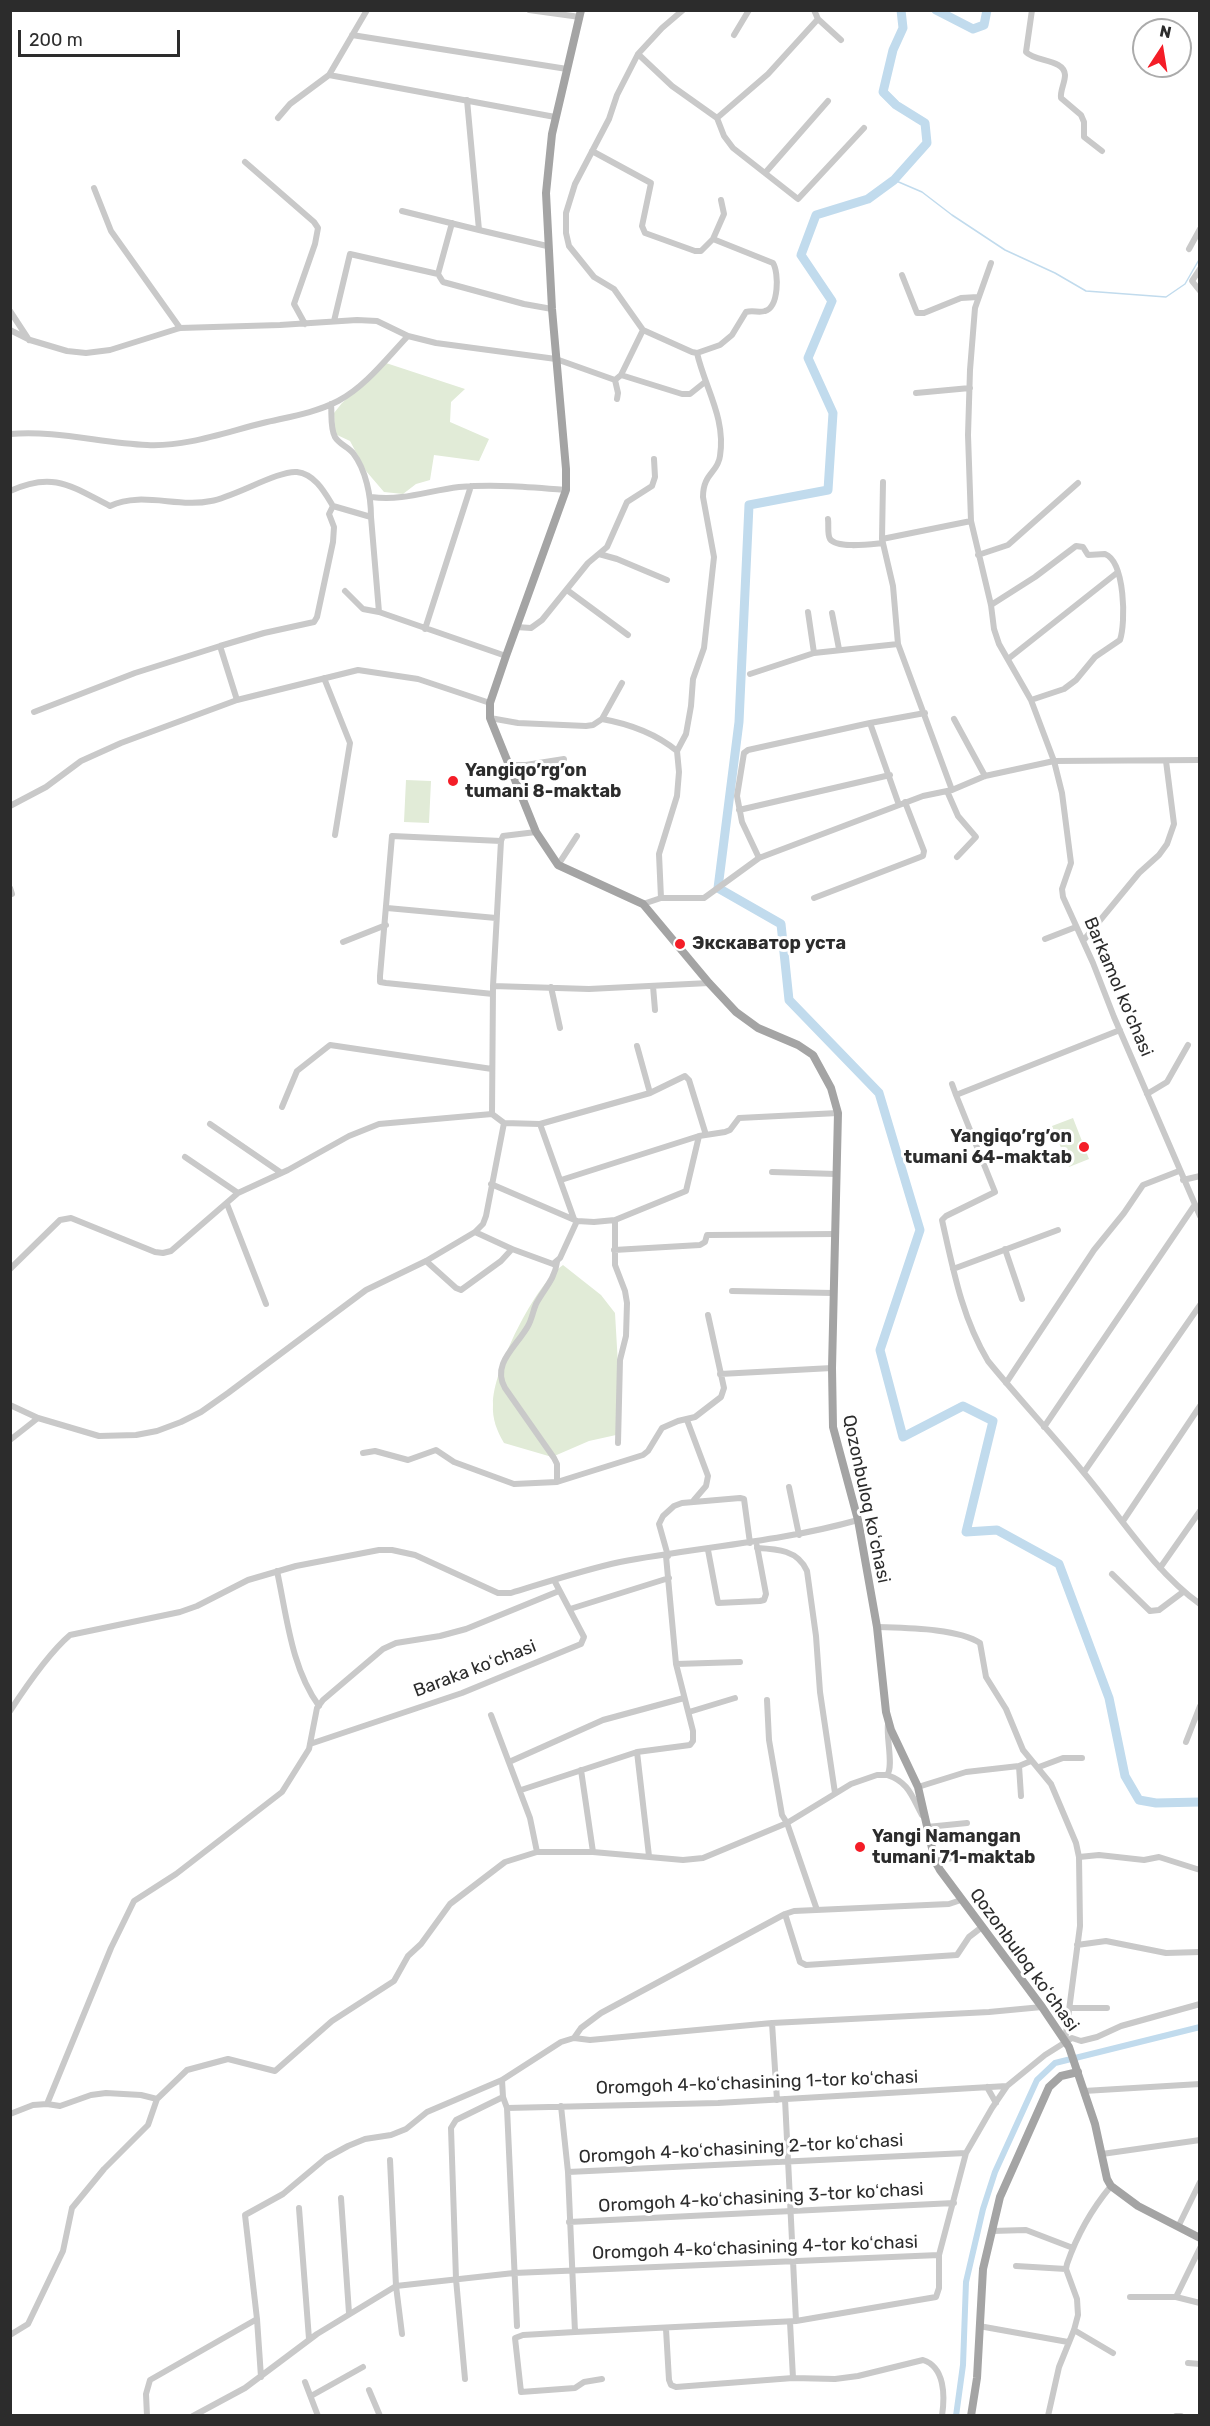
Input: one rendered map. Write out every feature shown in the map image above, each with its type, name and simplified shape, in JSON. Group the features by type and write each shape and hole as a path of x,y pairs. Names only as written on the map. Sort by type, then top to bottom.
{"main road":[{"path":"558,866 536,832 490,718 490,703 566,490 547,246 546,193 555,117 580,14"},
{"name":"Qozonbuloq koʻchasi","path":"558,866 643,904 708,983 736,1012 758,1028 798,1045 813,1055 831,1088 838,1113 833,1293 833,1427 858,1520 877,1627 888,1721 918,1787 935,1862 1067,2044 1077,2068 1107,2179 1111,2186"},
{"path":"971,2415 977,2378 983,2269 1000,2197 1046,2092 1058,2077 1077,2068"},
{"path":"1111,2186 1138,2206 1200,2238"}],"street":[{"path":"278,118 290,104 330,75 367,10"},
{"path":"528,10 580,14"},
{"path":"682,10 638,54 616,95 609,119 575,184 566,213 566,233 569,246 594,277 614,289 643,330 697,353 720,345 732,335 742,315 746,312 770,309 777,288 777,270 773,264 713,239"},
{"path":"734,35 749,10"},
{"path":"814,10 818,18 841,40"},
{"path":"1032,10 1026,52 1062,68 1065,78 1060,93 1061,98 1081,115 1084,137 1102,151"},
{"path":"717,118 768,74 818,18"},
{"path":"352,35 567,69"},
{"path":"638,54 672,86 717,118 724,136 733,148 796,198 800,198 864,128"},
{"path":"330,75 555,117"},
{"path":"467,100 479,230"},
{"path":"765,173 828,101"},
{"path":"592,151 651,183 642,226 645,233 695,251 701,251 713,239 724,214 720,200"},
{"path":"245,162 318,228 315,244 294,304 305,324"},
{"path":"94,188 111,231 180,328"},
{"path":"402,211 547,246"},
{"path":"438,274 452,223"},
{"path":"1189,249 1200,229"},
{"path":"334,321 350,254 438,274 443,282 524,304 552,309"},
{"name":"Barkamol ko'chasi","path":"991,263 975,308 970,388 969,496 971,521 991,605 994,629 1031,700 1053,761 1069,833 1071,863 1062,889 1063,897 1200,1216"},
{"path":"1200,269 1192,281 1200,291"},
{"path":"903,275 917,313 924,314 961,298 978,297"},
{"path":"10,311 30,340"},
{"path":"10,330 30,340 67,351 86,353 110,350 180,328 377,321 408,336 436,343 556,359 682,394 690,394 705,382"},
{"path":"617,399 618,378 643,330"},
{"path":"10,434 40,433 150,446 182,443 331,404 355,390 408,336"},
{"path":"661,898 659,855 676,796 679,772 677,752 686,734 692,706 693,679 704,648 714,556 703,487 705,480 719,462 721,434 713,397 705,382 697,353"},
{"path":"916,393 970,388"},
{"path":"331,404 332,429 336,439 352,453 371,497 380,612"},
{"path":"516,627 531,628 542,620 588,563 607,547 627,502 652,486 655,477 654,459"},
{"path":"10,491 29,483 51,480 75,488 110,506 130,501 208,502 232,496 283,474 296,472 314,480 324,490 333,506 371,517"},
{"path":"883,482 882,541 893,586 898,644 925,713 958,816 976,837 957,857"},
{"path":"978,555 1008,544 1078,483"},
{"path":"371,497 405,498 426,492 471,486 566,490"},
{"path":"425,629 471,486"},
{"path":"34,712 135,673 264,633 315,622 318,617 333,542 334,527 329,514 333,506"},
{"path":"828,519 831,540 853,545 882,541 971,521"},
{"path":"991,605 1035,577 1076,546 1083,547 1089,555 1109,555 1119,572 1123,620 1120,640 1095,657 1076,680 1064,689 1031,700"},
{"path":"599,554 667,580"},
{"path":"1008,659 1119,572"},
{"path":"567,590 628,635"},
{"path":"345,591 363,609 380,612 506,656"},
{"path":"808,612 814,653"},
{"path":"832,614 839,649"},
{"path":"750,674 814,653 898,644"},
{"path":"220,646 237,700"},
{"path":"10,806 46,787 94,754 237,700 324,678 364,670 418,679 490,703"},
{"path":"324,678 350,743 335,835"},
{"path":"490,718 518,723 593,725 602,719 622,683"},
{"path":"759,858 746,835 737,796 742,758 748,750 925,713"},
{"path":"602,719 632,726 663,740 677,752"},
{"path":"954,719 985,776"},
{"path":"814,898 923,856 924,851 870,723"},
{"path":"510,765 564,759"},
{"path":"643,904 661,898 704,898 732,875 759,858 902,803 949,791 985,776 1053,761 1200,760"},
{"path":"1083,941 1139,873 1159,855 1167,844 1174,824 1166,761"},
{"path":"739,810 890,775"},
{"path":"491,1184 575,1220 603,1222 615,1220 686,1191 702,1135 688,1078 681,1076 650,1093 540,1124 504,1124 492,1113 493,986 501,841 503,836 536,832"},
{"path":"493,994 380,982 392,836 501,841"},
{"path":"558,866 577,836"},
{"path":"387,908 496,918"},
{"path":"343,942 386,925"},
{"path":"1045,939 1076,927"},
{"path":"493,986 589,989 708,983"},
{"path":"653,986 655,1010"},
{"path":"551,987 560,1028"},
{"path":"956,1095 1120,1030"},
{"path":"282,1107 297,1071 330,1045 492,1069"},
{"path":"1147,1094 1167,1082 1188,1045"},
{"path":"637,1046 650,1093"},
{"path":"952,1084 995,1192 942,1219 960,1300 975,1341 988,1361 1084,1472 1160,1568 1200,1604"},
{"path":"10,1269 60,1220 65,1218 71,1218 163,1253 171,1251 238,1193 349,1136 379,1124 492,1113"},
{"path":"561,1180 702,1135 730,1130 741,1118 838,1113"},
{"path":"210,1124 280,1172"},
{"path":"10,1405 38,1418 82,1432 116,1437 157,1431 181,1422 219,1399 366,1290 426,1261 476,1232 483,1224 486,1215 504,1124"},
{"path":"540,1124 575,1220 557,1262 553,1278 536,1304 528,1326 507,1355 500,1377 505,1388 555,1458 557,1482"},
{"path":"185,1156 238,1193"},
{"path":"1006,1383 1094,1250 1143,1185 1179,1171"},
{"path":"772,1172 836,1174"},
{"path":"1183,1180 1200,1176"},
{"path":"227,1204 266,1305"},
{"path":"1044,1427 1194,1206"},
{"path":"615,1220 615,1265 627,1303 626,1336 620,1360 618,1443"},
{"path":"953,1269 1058,1230"},
{"path":"476,1232 548,1264 557,1262"},
{"path":"614,1250 699,1245 705,1242 707,1235 716,1234 835,1234"},
{"path":"426,1261 461,1290 501,1261 512,1249"},
{"path":"1005,1249 1022,1299"},
{"path":"732,1291 833,1293"},
{"path":"1084,1472 1200,1305"},
{"path":"363,1453 375,1451 408,1460 436,1450 454,1462 514,1484 557,1482 643,1455 662,1428 695,1417 721,1397 724,1388 708,1315"},
{"path":"720,1374 832,1368"},
{"path":"1123,1521 1200,1406"},
{"path":"10,1440 38,1418"},
{"path":"687,1420 708,1476 706,1486 694,1500"},
{"path":"789,1487 799,1534"},
{"path":"521,1790 637,1752 690,1745 694,1737 676,1664 667,1556 659,1524 674,1506 694,1500 708,1502 744,1499 766,1598 718,1602 708,1550"},
{"path":"1160,1568 1200,1511"},
{"path":"10,1711 24,1689 70,1635 180,1612 197,1606 241,1583 277,1571 360,1553 392,1550 433,1562 498,1593 511,1593 622,1562 755,1544 858,1520"},
{"path":"755,1544 792,1554 803,1563 807,1571 816,1636 820,1692 835,1793"},
{"path":"277,1571 296,1659 319,1706"},
{"path":"1112,1574 1150,1611 1159,1610 1184,1592"},
{"path":"570,1609 669,1578"},
{"name":"Baraka koʻchasi","path":"310,1744 462,1693 581,1644 585,1639 554,1580"},
{"path":"47,2104 111,1948 134,1901 176,1875 273,1800 296,1772 310,1744 319,1706 383,1649 396,1643 466,1629 559,1591"},
{"path":"877,1627 944,1632 980,1642 986,1677 1006,1709 1017,1740 1051,1784 1076,1842 1079,1857 1080,1926 1067,2044"},
{"path":"676,1664 740,1662"},
{"path":"509,1762 603,1720 684,1698"},
{"path":"688,1712 735,1698"},
{"path":"767,1700 773,1764 782,1815 787,1823 817,1910"},
{"path":"1186,1742 1200,1706"},
{"path":"491,1715 521,1790 537,1852"},
{"path":"887,1775 891,1767 886,1739 888,1721"},
{"path":"637,1752 650,1856"},
{"path":"1039,1767 1063,1758 1082,1758"},
{"path":"918,1787 966,1772 1019,1766 1031,1761"},
{"path":"1019,1766 1021,1796"},
{"path":"581,1770 593,1852"},
{"path":"10,2336 28,2324 63,2251 72,2208 104,2169 148,2126 157,2099 187,2070 228,2059 275,2072 332,2021 394,1981 408,1956 421,1944 450,1904 505,1862 537,1852 593,1852 683,1860 704,1858 787,1823 835,1793 869,1778 887,1775 897,1778 908,1786 926,1824 967,1823"},
{"path":"935,1862 982,1853"},
{"path":"1079,1857 1099,1855 1144,1860 1159,1857 1200,1870"},
{"path":"574,2038 581,2028 602,2013 785,1914 817,1910 949,1904 961,1900"},
{"path":"785,1914 800,1962 806,1965 957,1955 969,1937 982,1927"},
{"path":"1077,1945 1106,1941 1166,1953 1200,1952"},
{"path":"602,2379 584,2382 575,2388 521,2392 515,2338 523,2335 575,2332 793,2322 936,2297 939,2288 939,2255 966,2153 1007,2086 1067,2044 1072,2038 1081,2041 1097,2037 1121,2026 1200,2004"},
{"path":"261,2377 245,2215 283,2194 326,2158 365,2139 406,2129 427,2112 502,2080 561,2042 574,2038 590,2040 772,2023 989,2012 1042,2007"},
{"path":"1070,2008 1107,2008"},
{"path":"772,2023 789,2163 792,2212 793,2378"},
{"path":"502,2080 503,2097 507,2108 517,2326"},
{"path":"1084,2091 1200,2084"},
{"name":"Oromgoh 4-koʻchasining 1-tor koʻchasi","path":"507,2108 718,2103 1007,2086"},
{"path":"987,2088 996,2103"},
{"path":"10,2114 33,2105 60,2106 91,2095 106,2093 141,2095 157,2099"},
{"path":"465,2379 456,2279 451,2127 456,2120 503,2097"},
{"path":"561,2106 568,2172"},
{"path":"1102,2154 1200,2140"},
{"name":"Oromgoh 4-koʻchasining 2-tor koʻchasi","path":"575,2332 568,2172 966,2153"},
{"path":"390,2160 396,2286 402,2334"},
{"path":"1178,2227 1200,2182"},
{"path":"1048,2415 1059,2367 1078,2315 1077,2299 1066,2269 1073,2248 1097,2202 1111,2186"},
{"path":"341,2198 349,2313"},
{"name":"Oromgoh 4-koʻchasining 3-tor koʻchasi","path":"569,2222 954,2203"},
{"path":"298,2208 309,2339"},
{"path":"992,2231 1026,2230 1073,2248"},
{"path":"1176,2297 1200,2248"},
{"name":"Oromgoh 4-koʻchasining 4-tor koʻchasi","path":"396,2286 514,2273 793,2263 939,2255"},
{"path":"1016,2266 1066,2269"},
{"path":"194,2415 261,2377 309,2339 396,2286"},
{"path":"1130,2297 1176,2297 1200,2303"},
{"path":"147,2415 146,2394 150,2380 257,2319"},
{"path":"979,2326 1068,2342"},
{"path":"666,2329 669,2380 671,2385 676,2387 793,2378 835,2379 858,2376 923,2360 934,2365 943,2386 942,2415"},
{"path":"1074,2330 1113,2353"},
{"path":"1188,2363 1200,2364"},
{"path":"311,2396 363,2367"},
{"path":"305,2382 318,2415"},
{"path":"369,2390 380,2415"},
{"path":"1176,2415 1181,2415"}],"green space":[{"path":"386,363 465,389 451,402 450,422 489,439 479,461 434,455 430,480 416,484 403,494 384,492 366,471 350,441 335,434 334,413"},
{"path":"406,780 431,781 429,823 404,822"},
{"path":"1073,1118 1089,1159 1069,1167 1052,1126"},
{"path":"563,1265 601,1295 615,1313 619,1382 616,1435 589,1441 552,1457 504,1443 493,1415 493,1404 500,1370 518,1329 540,1290"}],"waterway":[{"path":"901,10 903,28 893,50 883,92 896,105 925,123 927,143 894,180 868,199 816,215 801,255 832,301 808,358 833,413 828,490 749,505 739,722 718,888 781,924 789,1000 879,1093 920,1230 880,1350 903,1437 963,1406 993,1421 966,1532 997,1530 1059,1564 1109,1698 1125,1776 1139,1800 1156,1803 1200,1802"},
{"path":"936,10 973,29 984,25 987,10"},
{"path":"894,180 922,192 1005,250 1055,273 1086,291 1166,297 1185,284 1200,258"},
{"path":"956,2416 963,2365 966,2282 983,2209 995,2172 1037,2080 1055,2063 1200,2027"}],"place":[{"name":"Yangiqo’rg’on tumani 8-maktab","path":"453,781"},
{"name":"Экскаватор уста","path":"680,944"},
{"name":"Yangiqo’rg’on tumani 64-maktab","path":"1084,1147"},
{"name":"Yangi Namangan tumani 71-maktab","path":"860,1847"}]}
